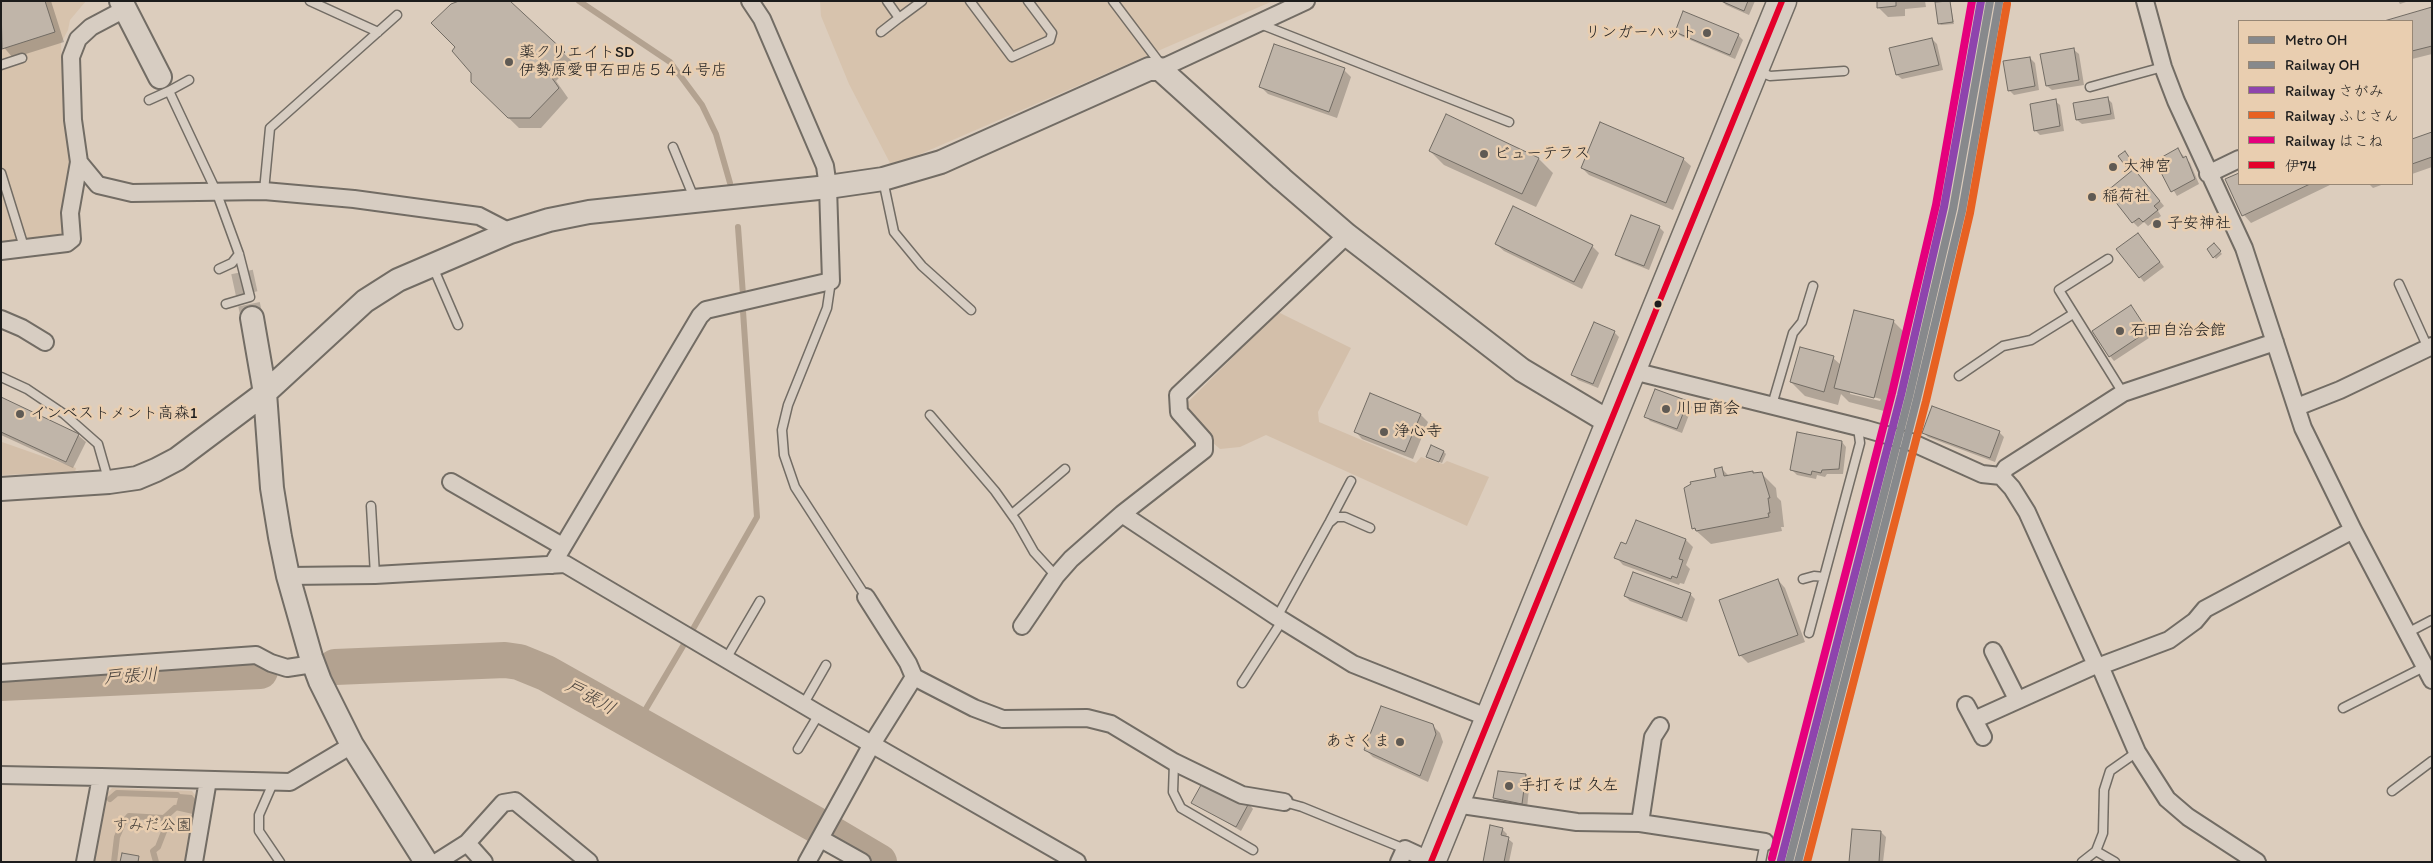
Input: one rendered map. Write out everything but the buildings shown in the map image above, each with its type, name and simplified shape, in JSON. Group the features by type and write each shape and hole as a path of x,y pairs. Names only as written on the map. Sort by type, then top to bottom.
{"highway":[{"path":"1431,862 1610,422 1633,371 1782,1"}],"street":[{"path":"552,565 700,316 706,310 830,281 828,187 824,166 762,18 750,1"},
{"path":"1,489 109,482 137,478 177,459 265,393 365,301 398,280 510,232 549,220 589,212 828,187 883,179 941,162 1149,69 1162,68 1306,1"},
{"path":"2145,1 2163,67 2176,101 2208,174 2244,248 2303,428 2353,530 2428,673"},
{"path":"1,251 67,243 72,239 70,213 79,162 73,120 71,57 78,40 91,27 123,5 164,84"},
{"path":"1162,68 1282,179 1347,235 1522,370 1610,422"},
{"path":"2208,174 2238,159"},
{"path":"79,162 98,185 132,193 264,191 354,199 479,216 510,232"},
{"path":"1022,626 1056,576 1071,559 1122,514 1204,450 1204,440 1179,412 1178,395 1347,235"},
{"path":"252,318 265,393 272,488 288,576 313,664 352,744 426,862"},
{"path":"1,319 22,328 44,342"},
{"path":"2001,476 2006,468 2123,393 2275,342"},
{"path":"2297,407 2340,390 2430,347"},
{"path":"1633,371 1911,442 1982,474 2001,476 2012,488 2027,512 2137,752 2167,799 2188,817 2257,862"},
{"path":"451,482 562,546"},
{"path":"1122,514 1279,619 1354,664 1489,718"},
{"path":"1974,720 2017,699 2098,665 2170,640 2196,621 2205,608 2353,530"},
{"path":"288,576 375,575 565,564 803,705 1077,862"},
{"path":"866,597 908,662 914,677 977,703 1003,719 1087,718 1111,724 1174,762 1242,795 1284,802"},
{"path":"1993,651 2006,663 2017,699"},
{"path":"1,673 256,655 271,663 287,668 313,664"},
{"path":"807,862 872,744 914,677"},
{"path":"1966,705 1983,737"},
{"path":"1640,823 1653,736 1660,726"},
{"path":"1,775 290,782 352,744"},
{"path":"85,862 100,777"},
{"path":"194,862 208,780"},
{"path":"437,862 466,843 503,803 515,801 589,862"},
{"path":"1455,804 1577,822 1640,823 1765,842"},
{"path":"824,833 862,862"},
{"path":"466,843 484,862"},
{"path":"1402,855 1431,862"}],"lane":[{"path":"310,1 378,32"},
{"path":"887,1 899,18"},
{"path":"881,32 922,1"},
{"path":"970,1 1012,57 1050,40 1052,32 1028,1"},
{"path":"1113,1 1162,68"},
{"path":"264,191 270,128 397,15"},
{"path":"1258,23 1509,122"},
{"path":"1,65 22,58"},
{"path":"2090,87 2163,67"},
{"path":"1754,70 1770,76 1844,71"},
{"path":"149,100 164,84 188,80"},
{"path":"164,84 216,191 239,254 250,297 226,304"},
{"path":"673,147 695,201"},
{"path":"1,173 24,247"},
{"path":"883,179 894,232 922,266 971,310"},
{"path":"219,269 232,263 239,254"},
{"path":"2108,259 2058,290 2123,393"},
{"path":"432,265 458,325"},
{"path":"830,281 827,308 788,405 782,430 784,455 795,487 866,597"},
{"path":"2399,284 2430,347"},
{"path":"1772,405 1793,334 1802,322 1813,286"},
{"path":"1958,376 2002,346 2031,340 2074,314"},
{"path":"1,377 27,389 64,414 98,444 109,482"},
{"path":"930,415 1012,514 1034,552 1056,576"},
{"path":"1809,633 1860,443 1858,427"},
{"path":"1012,514 1065,469"},
{"path":"1242,683 1279,619 1351,481"},
{"path":"370,506 375,575"},
{"path":"1329,523 1336,518 1345,517 1370,528"},
{"path":"1802,579 1814,576 1824,577"},
{"path":"726,659 760,601"},
{"path":"2407,633 2432,620"},
{"path":"803,705 826,665"},
{"path":"2343,708 2428,673"},
{"path":"798,749 819,714"},
{"path":"2082,862 2096,852 2103,833 2104,790 2110,771 2137,752"},
{"path":"2392,790 2432,761"},
{"path":"1174,762 1173,792 1181,808 1253,850"},
{"path":"273,783 259,815 259,831 280,862"},
{"path":"1284,802 1302,807 1402,855"},
{"path":"1761,862 1765,842"},
{"path":"2096,852 2115,862"}],"shaded area":[{"path":"1,1 86,1 70,20 68,30 61,43 64,118 71,162 62,237 1,248"},
{"path":"820,1 1273,1 902,162 890,163 849,84 821,16"},
{"path":"179,794 192,795 195,799 193,814 175,810"}],"green space":[{"path":"1278,312 1351,348 1318,412 1319,422 1416,463 1421,457 1443,464 1447,461 1489,477 1467,526 1266,435 1240,447 1220,449 1187,420 1185,405"},
{"path":"2,442 76,468 75,472 1,475"},
{"name":"すみだ公園","path":"112,788 192,791 198,799 186,862 92,862 104,797"}],"waterway":[{"path":"579,1 670,62 702,105 716,134 730,183"},
{"path":"738,227 743,295"},
{"path":"693,629 757,517 743,311"},
{"path":"637,724 686,641"},
{"name":"戸張川","path":"335,667 505,660 519,662 546,673 820,827"},
{"name":"戸張川","path":"1,683 260,671"},
{"path":"110,799 117,793 177,795"},
{"path":"114,862 117,837 123,823 129,816 164,818 175,808"},
{"path":"156,862 153,851 158,847 165,829 167,822 164,818"},
{"name":"戸張川","path":"830,833 879,862"}],"tunnel":[{"path":"242,272 252,318"}],"metro line":[{"name":"OH","path":"1789,862 1909,397 1953,209 1990,1"}],"rail line":[{"name":"はこね","path":"1772,858 1892,393 1936,205 1972,1"},
{"name":"さがみ","path":"1781,860 1901,395 1944,207 1981,1"},
{"name":"OH","path":"1798,862 1917,399 1962,211 1999,3"},
{"name":"ふじさん","path":"1807,862 1926,401 1970,213 2007,4"}],"transit line":[{"name":"伊74","path":"1431,862 1782,1"}],"place":[{"name":"リンガーハット","path":"1707,33"},
{"name":"薬クリエイトSD 伊勢原愛甲石田店５４４号店","path":"509,62"},
{"name":"ビューテラス","path":"1484,154"},
{"name":"大神宮","path":"2113,167"},
{"name":"稲荷社","path":"2092,197"},
{"name":"子安神社","path":"2157,224"},
{"name":"石田自治会館","path":"2120,331"},
{"name":"川田商会","path":"1666,409"},
{"name":"インベストメント高森1","path":"20,414"},
{"name":"浄心寺","path":"1384,432"},
{"name":"あさくま","path":"1400,742"},
{"name":"手打そば 久左","path":"1509,786"}]}
